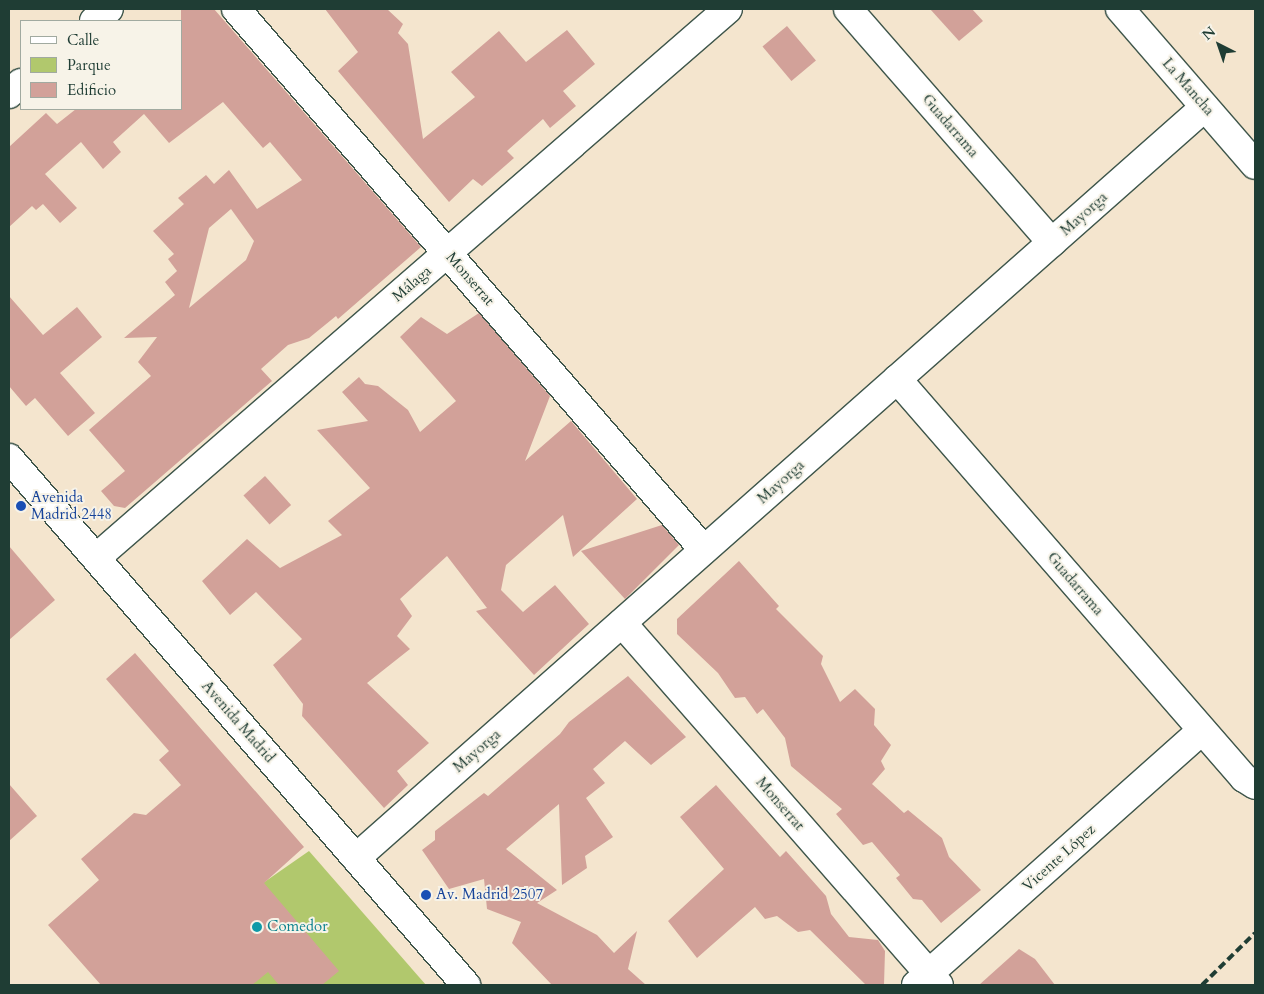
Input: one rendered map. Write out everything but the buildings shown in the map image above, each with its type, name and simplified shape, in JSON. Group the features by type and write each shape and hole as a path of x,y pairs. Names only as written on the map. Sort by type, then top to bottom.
{"street":[{"path":"95,20 109,9"},
{"name":"Monserrat","path":"236,9 704,550"},
{"name":"Málaga","path":"96,558 728,9"},
{"name":"Guadarrama","path":"848,9 1052,243"},
{"name":"La Mancha","path":"1120,9 1205,107 1252,153"},
{"path":"9,94 20,84"},
{"name":"Mayorga","path":"356,858 1205,107"},
{"name":"Guadarrama","path":"897,379 1244,778 1255,785"},
{"name":"Avenida Madrid","path":"9,458 466,985"},
{"name":"Monserrat","path":"622,623 928,981"},
{"name":"Vicente López","path":"928,981 1202,730"}],"green space":[{"path":"309,851 426,985 146,985 263,883"}],"railway":[{"path":"1202,985 1255,933"}],"place":[{"name":"Avenida Madrid 2448","path":"21,506"},
{"name":"Av. Madrid 2507","path":"426,895"},
{"name":"Comedor","path":"257,927"}]}
